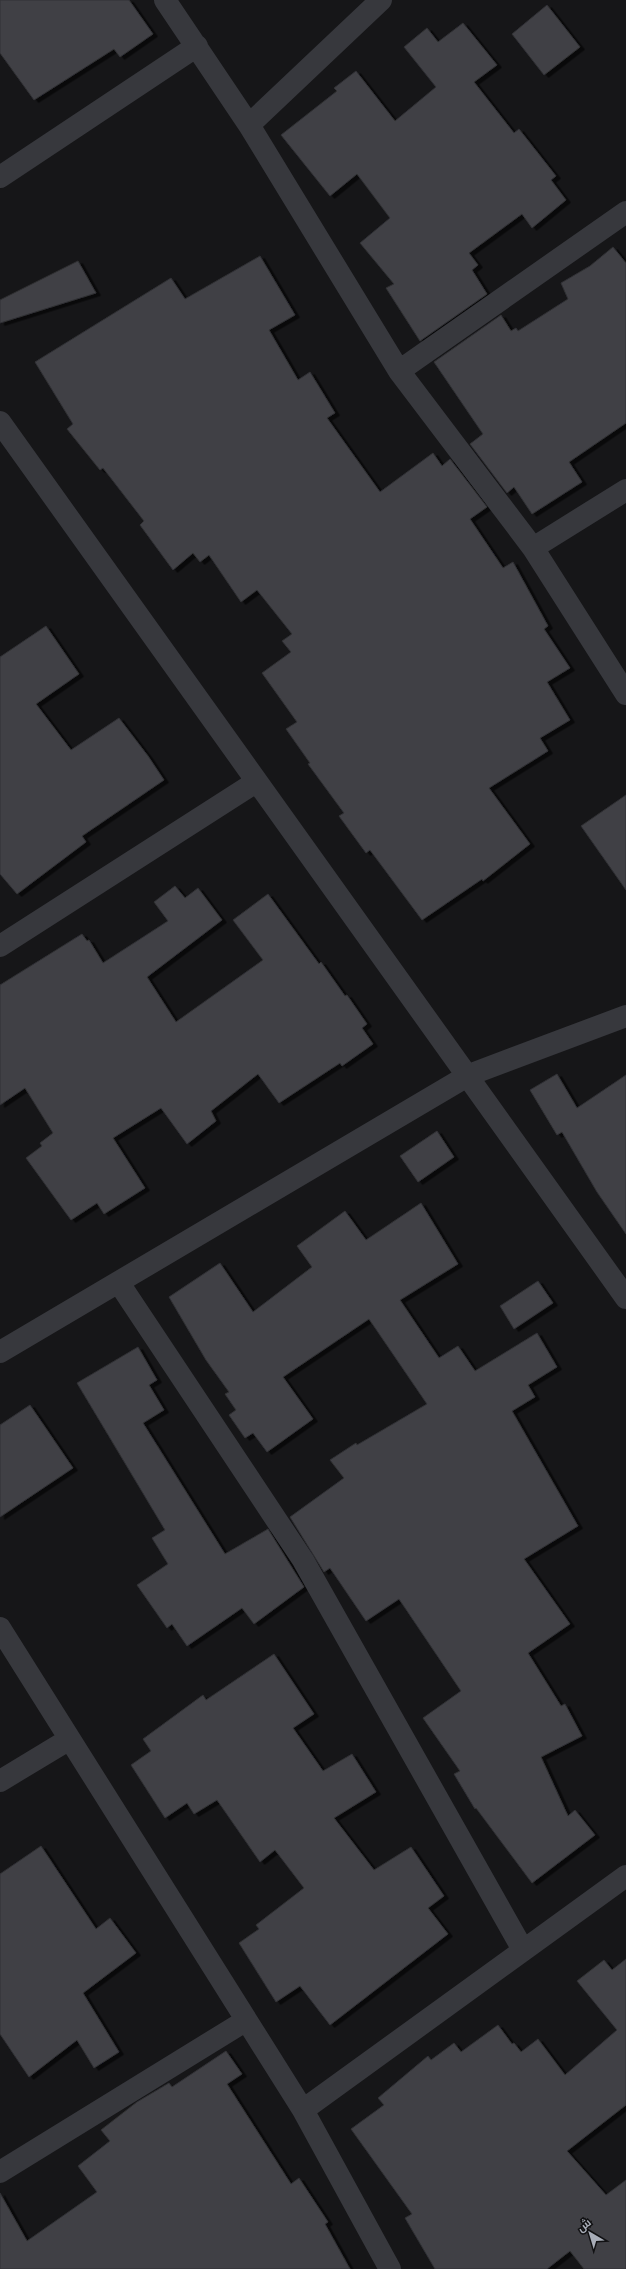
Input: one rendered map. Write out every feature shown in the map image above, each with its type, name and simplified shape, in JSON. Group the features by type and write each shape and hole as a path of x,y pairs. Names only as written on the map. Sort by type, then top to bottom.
{"street":[{"path":"165,0 249,125 399,371 533,548 626,694"},
{"path":"249,125 382,0"},
{"path":"0,177 197,46"},
{"path":"399,371 626,212"},
{"path":"0,422 256,782 469,1075 626,1298"},
{"path":"533,548 626,490"},
{"path":"0,946 256,782"},
{"path":"0,1352 120,1283 469,1075 626,1016"},
{"path":"120,1283 303,1560 523,1950"},
{"path":"0,1628 68,1740 302,2110 390,2269"},
{"path":"0,1781 68,1740"},
{"path":"302,2110 626,1876"},
{"path":"0,2172 245,2021"}],"building":[{"path":"0,0 129,0 153,34 120,57 114,49 34,100 0,53"},
{"path":"547,5 580,47 544,75 512,34"},
{"path":"463,23 497,65 474,82 514,133 519,129 556,176 551,180 566,200 532,228 522,214 469,253 478,265 472,270 487,294 420,341 386,288 394,284 360,243 390,218 357,174 330,196 281,135 337,91 334,88 356,71 395,121 436,87 404,47 427,28 438,42"},
{"path":"613,247 626,263 626,423 569,462 582,482 532,514 514,487 507,493 470,444 483,434 434,362 501,315 511,331 516,328 518,331 568,299 561,283 590,266"},
{"path":"260,256 295,315 269,330 298,380 310,372 335,413 327,418 380,492 433,453 442,466 450,459 487,507 470,519 503,568 513,562 548,626 544,629 570,668 547,682 570,720 540,738 548,751 489,788 530,844 483,881 482,879 422,920 370,850 366,853 339,816 344,813 308,764 310,763 286,729 297,722 262,673 291,652 282,641 292,634 257,590 241,602 209,555 200,562 193,553 173,570 140,525 144,521 103,468 100,470 67,429 73,424 35,362 171,278 185,299"},
{"path":"78,261 96,293 0,323 0,300"},
{"path":"46,626 79,674 36,704 71,750 119,718 164,780 82,836 86,842 17,894 0,874 0,657"},
{"path":"626,795 626,890 581,826"},
{"path":"175,886 185,898 198,888 222,920 147,977 176,1022 263,960 233,920 268,894 319,964 321,962 345,996 347,995 367,1024 362,1028 373,1044 342,1066 340,1063 279,1103 258,1074 211,1111 216,1121 187,1144 161,1108 113,1138 145,1188 104,1214 97,1203 71,1220 26,1158 42,1146 40,1143 53,1133 25,1088 0,1105 0,985 82,934 87,941 89,940 103,963 168,921 154,902"},
{"path":"557,1074 577,1108 626,1075 626,1234 597,1192 562,1132 557,1135 530,1090"},
{"path":"437,1131 454,1157 418,1182 400,1156"},
{"path":"421,1203 458,1264 400,1300 439,1358 458,1346 475,1371 537,1333 557,1367 528,1385 535,1397 512,1411 578,1526 524,1559 570,1624 528,1653 561,1706 565,1704 582,1736 541,1757 568,1816 575,1810 595,1835 532,1883 476,1808 475,1809 454,1774 460,1771 423,1718 461,1691 399,1599 366,1621 330,1568 324,1572 290,1517 344,1478 330,1460 356,1443 357,1445 427,1404 369,1319 283,1377 313,1419 267,1452 253,1433 245,1438 229,1415 236,1410 225,1394 229,1392 206,1360 169,1297 220,1263 253,1312 312,1267 297,1246 345,1211 366,1240"},
{"path":"538,1281 553,1303 514,1329 500,1306"},
{"path":"138,1347 157,1380 149,1385 164,1410 143,1423 225,1554 268,1529 304,1587 254,1624 242,1608 187,1646 172,1624 167,1628 137,1585 168,1564 152,1538 165,1530 77,1383"},
{"path":"30,1405 73,1468 0,1517 0,1425"},
{"path":"274,1654 314,1714 293,1728 323,1771 352,1754 376,1792 334,1818 374,1870 411,1847 444,1896 428,1908 448,1934 330,2025 300,1986 276,2002 239,1943 259,1929 256,1925 304,1888 275,1850 260,1862 217,1800 194,1814 187,1803 165,1818 131,1765 151,1751 143,1739 203,1695 206,1700"},
{"path":"41,1846 96,1929 110,1918 136,1953 83,1993 119,2052 94,2068 77,2040 29,2077 0,2034 0,1874"},
{"path":"626,1959 626,2105 567,2151 606,2195 626,2180 626,2269 584,2269 570,2251 547,2269 435,2269 405,2218 412,2214 351,2129 384,2105 378,2098 428,2056 431,2060 454,2043 461,2052 498,2025 512,2044 514,2043 521,2052 538,2039 565,2075 617,2030 577,1981 604,1960 612,1970"},
{"path":"226,2051 242,2074 227,2084 291,2184 299,2178 328,2222 325,2224 350,2269 0,2269 0,2193 27,2241 97,2192 78,2166 110,2141 101,2130 137,2102 169,2083 172,2087"}]}
